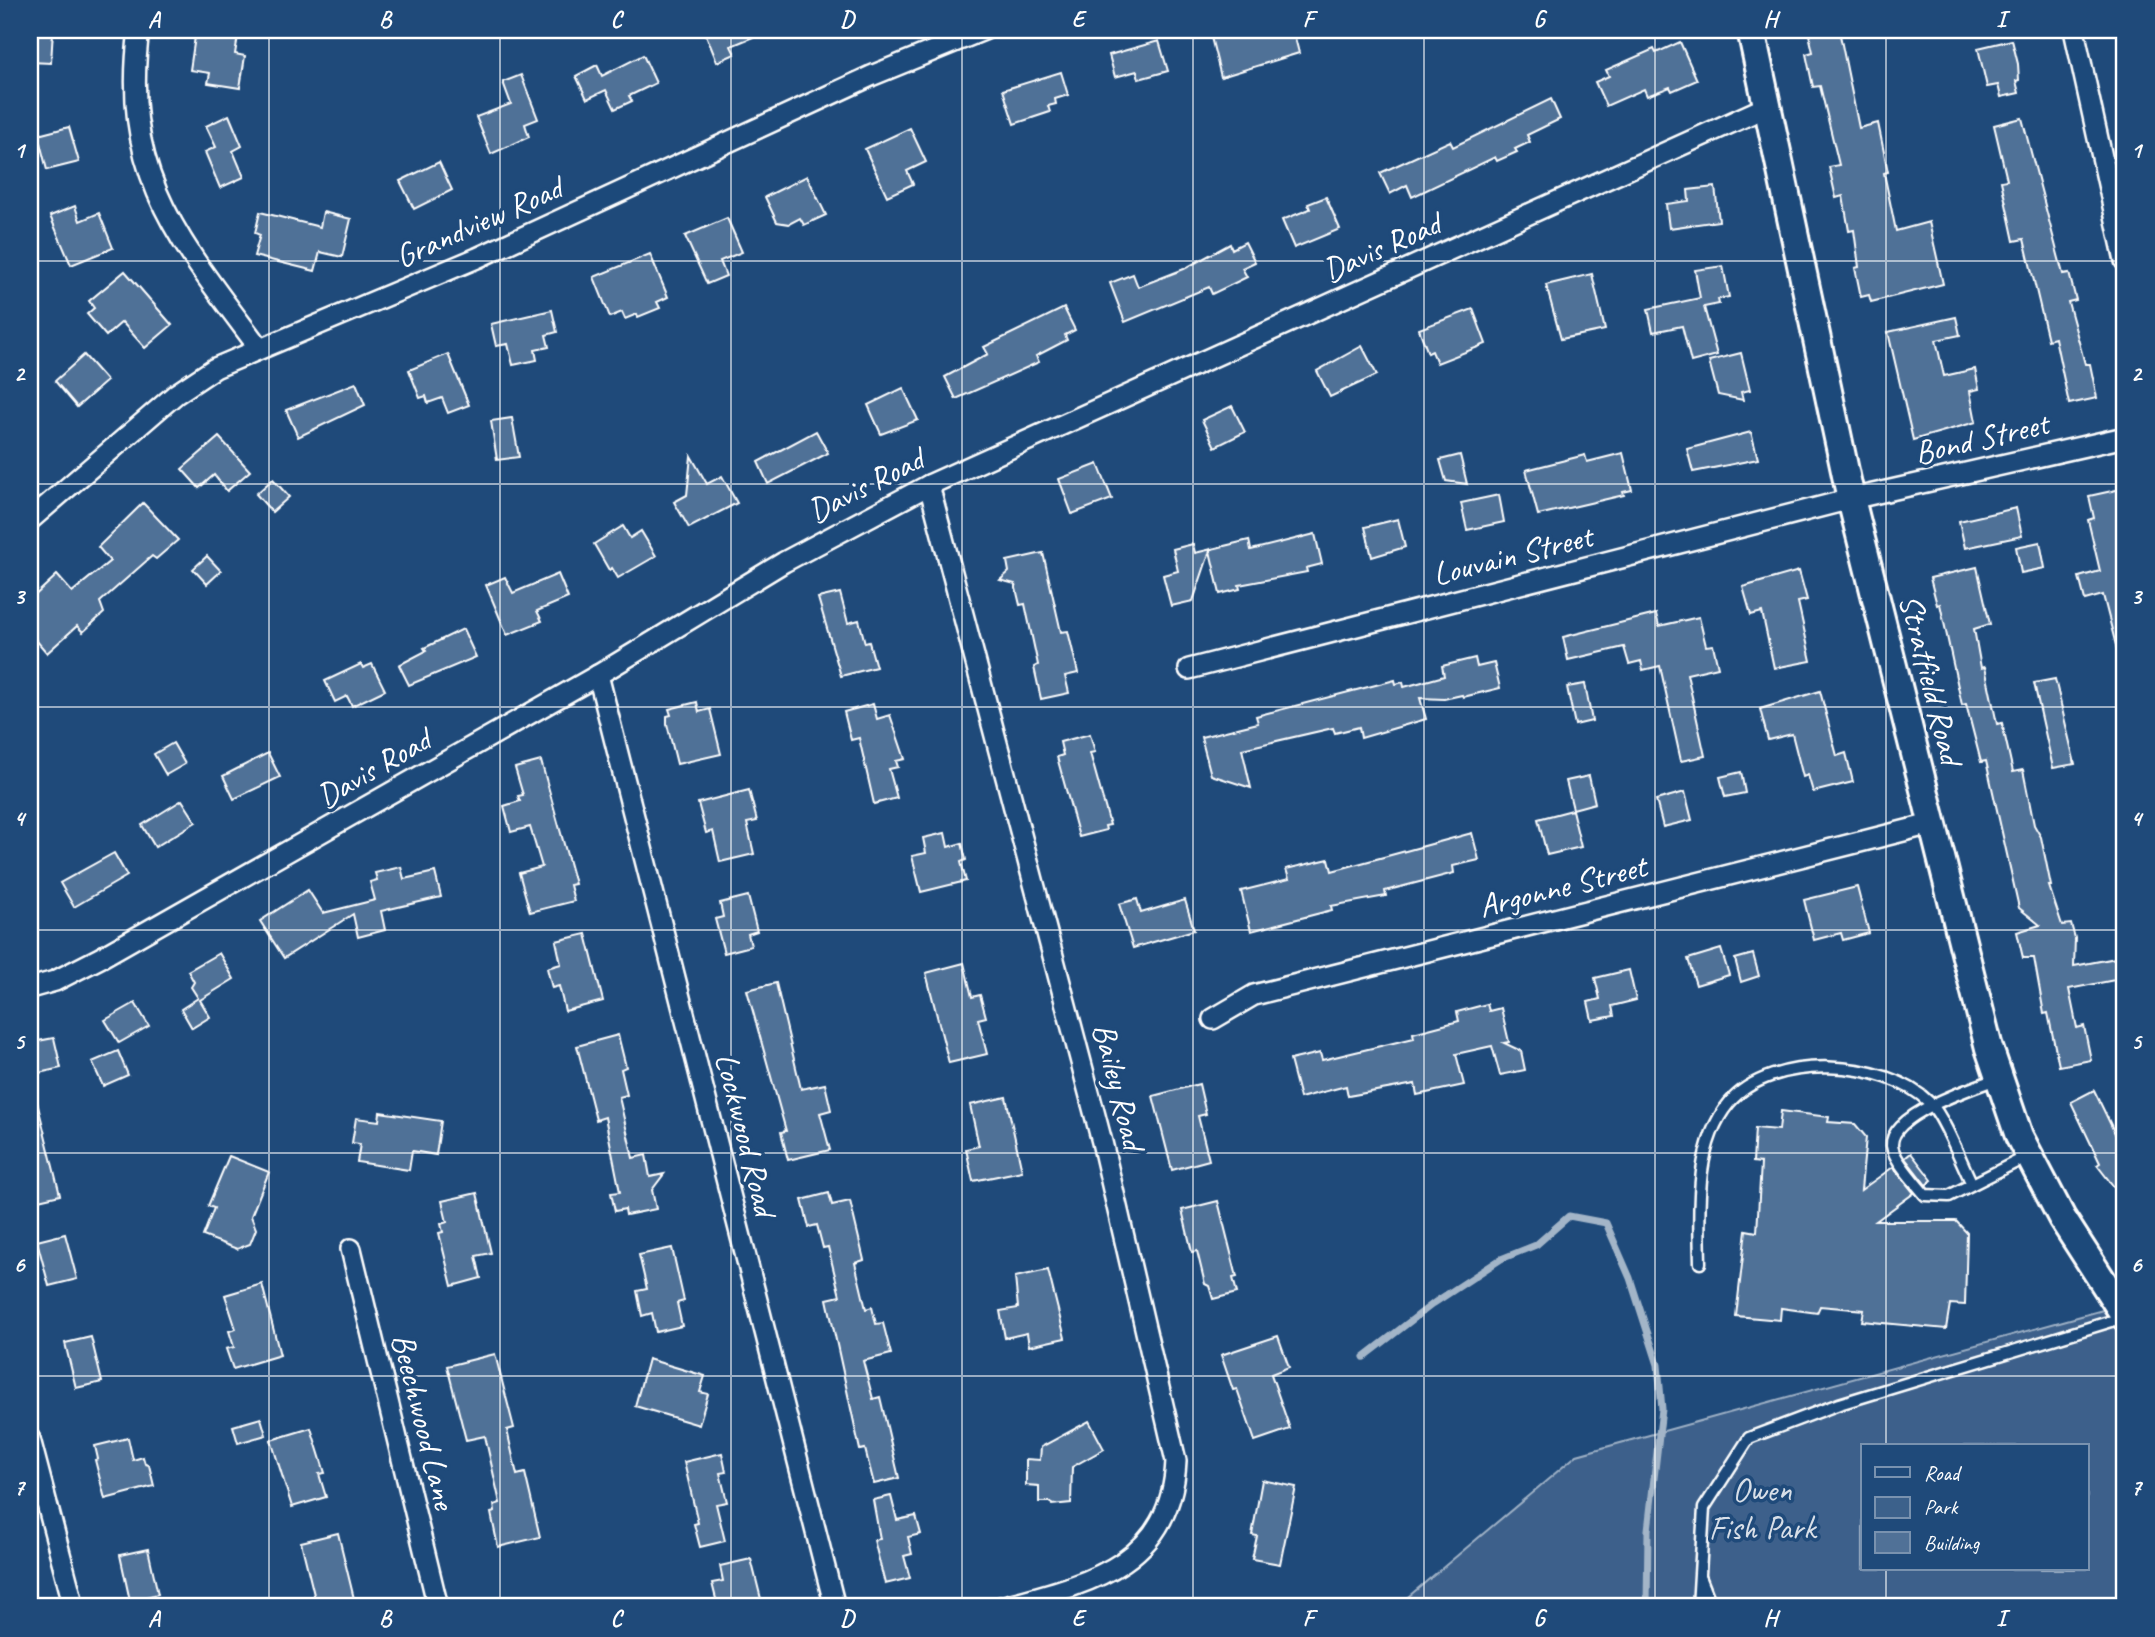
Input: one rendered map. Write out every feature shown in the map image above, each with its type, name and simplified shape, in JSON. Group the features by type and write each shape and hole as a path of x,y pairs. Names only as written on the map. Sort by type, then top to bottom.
{"main road":[{"name":"Stratfield Road","path":"1751,30 1851,499 1931,824 1999,1078 2029,1155 2062,1218 2125,1316"}],"street":[{"path":"139,30 134,70 137,124 152,184 180,242 259,348"},
{"name":"Grandview Road","path":"30,520 176,394 215,368 477,258 872,75 984,30"},
{"path":"2074,30 2125,261"},
{"name":"Davis Road","path":"30,988 55,981 100,958 598,675 784,562 929,485 1766,107"},
{"name":"Bond Street","path":"1851,499 2125,437"},
{"name":"Bailey Road","path":"929,485 1102,1142 1176,1461 1172,1491 1161,1522 1136,1554 1117,1567 1080,1584 1000,1607"},
{"name":"Louvain Street","path":"1189,669 1851,499"},
{"name":"Lockwood Road","path":"598,675 835,1607"},
{"name":"Argonne Street","path":"1213,1019 1254,995 1931,824"},
{"name":"Beechwood Lane","path":"351,1249 438,1607"},
{"path":"30,1438 74,1607"}],"lane":[{"path":"1700,1263 1698,1187 1713,1134 1730,1103 1762,1079 1811,1068 1847,1068 1906,1084 1933,1105 1972,1184"},
{"path":"1999,1078 1933,1105 1906,1120 1893,1138 1893,1150 1925,1195 1950,1196 2029,1155"},
{"path":"1698,1607 1704,1508 1749,1438 1839,1404 2125,1316"},
{"path":"1699,1572 1712,1607"}],"green space":[{"name":"Owen Fish Park","path":"2103,1310 2125,1340 2125,1607 1396,1607 1577,1455"}],"building":[{"path":"30,30 53,30 51,63 30,62"},
{"path":"196,30 239,30 235,54 245,56 240,88 208,83 210,73 190,70"},
{"path":"704,30 770,30 731,46 735,54 717,62"},
{"path":"1254,30 1293,30 1299,53 1221,77 1211,37"},
{"path":"1808,30 1839,30 1859,128 1878,123 1888,172 1884,173 1896,231 1929,222 1943,284 1871,302 1869,295 1861,297 1855,268 1859,267 1854,230 1849,231 1843,196 1836,198 1829,167 1839,165 1820,86 1813,87 1806,54 1813,52"},
{"path":"2012,40 2018,64 2019,80 2016,81 2019,93 2001,97 1998,85 1987,87 1978,48"},
{"path":"1159,41 1168,71 1139,79 1137,71 1115,77 1109,55"},
{"path":"1680,42 1697,80 1672,91 1670,87 1647,96 1644,89 1606,106 1595,82 1609,76 1606,70 1654,49 1656,53"},
{"path":"643,55 656,83 629,96 632,101 615,109 606,90 587,99 576,76 597,65 602,76"},
{"path":"1061,72 1068,95 1055,99 1056,104 1048,106 1050,112 1014,124 1003,90"},
{"path":"521,75 538,119 525,124 529,137 491,154 476,117 511,104 503,82"},
{"path":"1551,99 1560,119 1527,135 1530,142 1515,149 1517,152 1497,161 1495,157 1412,197 1407,185 1390,194 1380,173 1450,141 1453,147"},
{"path":"229,115 242,146 233,151 244,177 220,188 205,152 216,147 206,126"},
{"path":"2022,118 2063,274 2069,273 2076,300 2068,302 2085,364 2090,364 2097,398 2069,404 2055,338 2048,340 2024,239 2014,241 2001,181 2007,180 1994,125"},
{"path":"69,127 79,162 47,170 38,135"},
{"path":"910,128 926,162 907,171 913,184 887,196 865,149"},
{"path":"439,162 452,190 414,209 400,181"},
{"path":"807,176 826,215 804,225 800,218 789,224 777,222 765,197"},
{"path":"1715,187 1719,221 1669,228 1666,204 1689,201 1688,190"},
{"path":"1326,197 1340,229 1294,248 1282,220 1310,209 1308,204"},
{"path":"75,206 80,221 99,213 113,248 71,265 50,216"},
{"path":"260,212 320,227 323,212 351,219 342,257 320,252 315,271 254,256 260,235 255,233"},
{"path":"727,218 742,252 720,261 726,276 707,284 685,236"},
{"path":"1245,242 1255,262 1242,268 1247,277 1212,294 1209,287 1125,322 1110,283 1133,274 1138,287 1184,269 1230,244 1232,249"},
{"path":"650,254 668,297 657,302 660,308 638,317 637,314 625,319 622,312 610,317 594,277"},
{"path":"1723,266 1729,297 1718,299 1719,304 1704,307 1717,355 1691,362 1682,326 1653,332 1648,309 1700,298 1695,270"},
{"path":"125,271 172,325 145,348 122,322 106,336 87,314 94,308 89,301"},
{"path":"1592,274 1605,330 1561,339 1546,285"},
{"path":"1064,308 1075,330 1065,335 1067,340 1036,356 1039,362 956,399 945,377 988,354 984,347"},
{"path":"1473,309 1486,344 1437,363 1432,351 1428,353 1419,329"},
{"path":"552,310 557,332 546,335 549,347 535,350 537,360 513,365 508,344 496,346 491,324"},
{"path":"1956,317 1960,335 1936,340 1944,376 1975,369 1979,389 1970,391 1976,422 1913,440 1888,332"},
{"path":"1362,346 1377,375 1330,397 1317,371"},
{"path":"1741,353 1750,390 1741,392 1743,400 1718,395 1709,361"},
{"path":"448,354 469,405 448,413 442,398 428,403 426,396 420,398 409,370"},
{"path":"84,355 107,381 77,407 55,381"},
{"path":"356,383 365,405 298,437 286,410"},
{"path":"903,388 918,420 881,434 868,405"},
{"path":"1232,406 1245,432 1215,447 1202,420"},
{"path":"512,418 519,457 497,460 491,421"},
{"path":"816,431 828,453 768,484 758,462"},
{"path":"1751,432 1758,459 1693,472 1687,449"},
{"path":"219,437 250,471 227,491 214,475 199,488 182,469"},
{"path":"1623,453 1632,490 1623,492 1624,495 1538,515 1526,470 1585,455 1587,462"},
{"path":"1460,455 1467,484 1446,481 1440,460"},
{"path":"691,456 707,484 722,476 737,503 689,528 674,502 687,495"},
{"path":"1098,464 1112,499 1072,514 1059,479"},
{"path":"273,479 289,497 272,512 256,494"},
{"path":"2121,489 2125,507 2125,657 2119,657 2103,595 2085,600 2079,577 2100,571 2088,520 2094,518 2089,496"},
{"path":"1499,495 1504,522 1467,530 1461,503"},
{"path":"143,503 178,540 156,559 152,556 100,602 104,613 83,632 77,626 47,653 30,633 30,600 57,575 72,592 110,561 98,547"},
{"path":"2016,508 2022,536 1965,548 1959,521"},
{"path":"1398,519 1405,547 1372,557 1365,527"},
{"path":"623,526 630,538 641,531 656,556 618,578 612,568 609,570 594,544"},
{"path":"1315,534 1322,564 1306,568 1307,572 1239,585 1240,589 1220,594 1210,551 1193,601 1171,606 1163,575 1178,571 1173,549 1193,544 1195,553 1249,540 1251,550"},
{"path":"2040,542 2045,568 2021,573 2016,547"},
{"path":"1043,553 1061,632 1068,631 1078,673 1065,676 1069,693 1041,699 1034,667 1038,665 1025,604 1020,605 1015,584 1000,580 1009,572 1007,561"},
{"path":"207,556 221,571 207,584 193,569"},
{"path":"1977,567 1990,624 1974,629 1981,668 1985,667 1997,724 2002,723 2013,772 2023,770 2034,825 2041,837 2049,886 2062,925 2071,924 2075,938 2074,966 2121,957 2125,978 2069,989 2077,1028 2084,1026 2091,1060 2059,1066 2048,1013 2044,1014 2034,958 2023,958 2017,932 2040,925 2019,908 1986,761 1981,762 1966,704 1962,705 1940,604 1937,605 1930,578"},
{"path":"1799,571 1807,600 1798,602 1811,661 1774,668 1762,612 1751,615 1743,587"},
{"path":"558,574 568,598 537,611 542,621 507,635 486,585 505,577 513,593"},
{"path":"840,593 848,623 859,620 865,643 869,642 876,667 841,676 818,598"},
{"path":"1656,614 1659,626 1699,617 1706,646 1713,645 1718,667 1687,674 1705,756 1681,761 1660,666 1643,670 1641,661 1629,664 1624,647 1568,660 1563,637"},
{"path":"463,629 476,657 409,685 399,665 426,651 424,648"},
{"path":"1475,658 1477,667 1494,663 1500,688 1463,697 1420,698 1426,719 1361,738 1359,727 1335,733 1333,728 1242,749 1251,788 1211,775 1201,737 1258,723 1256,716 1395,680 1396,684 1403,682 1404,687 1444,676 1442,666"},
{"path":"361,664 363,668 372,664 385,690 352,706 347,696 335,702 325,681"},
{"path":"2055,679 2075,764 2053,768 2034,683"},
{"path":"1585,684 1592,721 1575,725 1567,687"},
{"path":"1820,691 1837,756 1846,753 1853,782 1813,792 1808,775 1803,777 1792,734 1768,740 1760,709"},
{"path":"697,702 699,712 710,709 721,754 677,764 667,724 667,716 671,715 669,709"},
{"path":"873,704 877,719 890,715 905,759 896,761 898,767 889,769 897,798 874,804 859,738 851,740 844,712"},
{"path":"1090,734 1095,752 1090,753 1110,825 1105,826 1106,830 1079,837 1057,757 1063,755 1060,742"},
{"path":"173,743 185,764 166,775 154,754"},
{"path":"268,753 280,777 234,799 223,776"},
{"path":"541,761 575,884 570,885 574,901 530,912 519,873 542,867 530,827 511,832 504,806 520,801 518,796 523,795 515,768"},
{"path":"1741,772 1745,793 1725,797 1720,777"},
{"path":"1589,776 1595,803 1573,809 1566,781"},
{"path":"749,790 757,821 747,823 754,854 720,862 713,831 706,833 698,803"},
{"path":"1685,792 1692,820 1663,827 1656,800"},
{"path":"182,800 196,822 155,847 142,825"},
{"path":"1572,810 1581,847 1547,855 1538,819"},
{"path":"945,833 948,847 962,843 966,860 961,862 966,881 921,892 912,856 926,853 923,838"},
{"path":"1472,833 1479,860 1453,866 1454,873 1385,891 1386,896 1331,906 1332,910 1251,931 1241,891 1289,879 1286,869 1329,859 1332,871"},
{"path":"114,853 127,876 74,907 60,883"},
{"path":"401,867 404,879 435,872 441,897 381,911 385,930 358,937 353,914 284,958 260,921 308,890 323,913 375,900 370,882 377,880 375,873"},
{"path":"1857,887 1869,933 1843,940 1841,933 1814,940 1804,900"},
{"path":"748,896 757,931 748,934 751,946 724,953 715,919 723,917 720,903"},
{"path":"1137,899 1141,913 1185,900 1194,930 1133,948 1119,904"},
{"path":"586,934 603,1001 565,1011 559,986 552,988 547,968 561,964 556,941"},
{"path":"1721,949 1729,975 1696,985 1688,959"},
{"path":"219,953 234,979 200,1000 210,1017 192,1028 181,1009 198,998 191,987 194,982 188,971"},
{"path":"1753,954 1759,976 1741,982 1735,959"},
{"path":"964,963 972,997 980,995 986,1017 978,1019 987,1054 949,1063 926,973"},
{"path":"1629,970 1636,1000 1612,1006 1614,1016 1592,1020 1588,1002 1600,999 1595,978"},
{"path":"776,983 801,1089 825,1084 831,1110 820,1113 830,1150 788,1160 781,1132 786,1131 747,990"},
{"path":"135,1003 149,1026 119,1043 105,1020"},
{"path":"1487,1004 1489,1011 1501,1008 1509,1042 1504,1043 1521,1051 1525,1070 1500,1075 1492,1046 1456,1054 1464,1085 1417,1095 1415,1084 1348,1096 1346,1086 1300,1098 1290,1060 1320,1053 1322,1060 1414,1038 1413,1033 1459,1021 1457,1012"},
{"path":"618,1035 626,1067 621,1069 627,1095 619,1097 633,1158 646,1155 650,1177 664,1174 652,1190 656,1209 626,1215 625,1209 615,1211 611,1193 620,1192 605,1117 596,1120 577,1046"},
{"path":"54,1038 61,1068 30,1075 30,1049 33,1042"},
{"path":"118,1051 128,1075 103,1086 92,1062"},
{"path":"1199,1084 1206,1114 1198,1116 1209,1160 1172,1170 1153,1096"},
{"path":"2094,1090 2125,1154 2125,1201 2097,1165 2100,1163 2071,1102"},
{"path":"1006,1097 1022,1171 973,1181 966,1149 979,1146 970,1105"},
{"path":"37,1102 60,1195 30,1202 30,1103"},
{"path":"1781,1111 1829,1117 1828,1122 1855,1124 1866,1137 1861,1190 1893,1167 1914,1193 1876,1221 1956,1221 1967,1233 1965,1305 1950,1304 1946,1329 1862,1321 1864,1310 1820,1306 1817,1313 1781,1308 1780,1320 1736,1316 1746,1230 1757,1232 1761,1163 1753,1162 1755,1128 1779,1130"},
{"path":"380,1112 441,1121 436,1155 412,1151 409,1170 357,1162 360,1144 352,1143 356,1118 379,1121"},
{"path":"1911,1153 1932,1180 1926,1185 1905,1158"},
{"path":"229,1156 269,1172 251,1216 256,1229 250,1244 237,1249 203,1236 214,1208 208,1206"},
{"path":"477,1193 491,1253 476,1256 481,1278 452,1286 439,1233 443,1232 441,1224 447,1222 442,1201"},
{"path":"829,1193 832,1205 850,1201 864,1260 855,1263 866,1309 872,1307 876,1324 883,1323 891,1354 863,1361 873,1399 880,1397 899,1478 874,1484 865,1449 860,1450 827,1299 840,1296 828,1247 823,1248 817,1225 809,1227 802,1200"},
{"path":"1218,1201 1237,1277 1233,1278 1237,1293 1213,1299 1209,1286 1205,1284 1197,1251 1192,1252 1182,1210"},
{"path":"65,1234 77,1279 49,1286 37,1241"},
{"path":"672,1248 684,1301 677,1303 682,1326 656,1332 652,1313 642,1316 637,1291 647,1289 639,1255"},
{"path":"1048,1270 1065,1338 1029,1346 1027,1333 1005,1338 1000,1311 1018,1308 1015,1277"},
{"path":"262,1284 280,1355 233,1369 226,1349 234,1347 229,1331 236,1329 225,1295"},
{"path":"1278,1336 1289,1367 1271,1374 1290,1429 1255,1441 1237,1389 1233,1390 1221,1355"},
{"path":"91,1337 102,1382 76,1388 65,1343"},
{"path":"495,1354 514,1428 507,1430 517,1475 525,1473 540,1537 498,1547 491,1513 495,1512 494,1505 500,1503 485,1436 466,1440 447,1366"},
{"path":"648,1359 705,1376 700,1392 708,1394 699,1425 635,1406"},
{"path":"261,1418 266,1435 238,1443 233,1426"},
{"path":"1089,1421 1104,1449 1072,1467 1071,1503 1052,1505 1051,1502 1039,1502 1039,1486 1026,1485 1026,1459 1040,1460 1041,1447"},
{"path":"311,1428 325,1473 319,1474 326,1497 292,1507 271,1440"},
{"path":"128,1438 133,1460 143,1457 145,1464 149,1465 154,1486 105,1499 95,1460 98,1459 95,1446"},
{"path":"722,1453 726,1472 720,1473 727,1502 716,1504 725,1541 700,1547 694,1524 698,1523 684,1462"},
{"path":"1262,1480 1296,1487 1280,1564 1252,1559 1257,1536 1252,1535"},
{"path":"891,1496 897,1520 916,1516 921,1534 908,1537 912,1554 904,1556 910,1578 885,1584 874,1540 880,1539 873,1500"},
{"path":"338,1533 356,1607 317,1607 301,1542"},
{"path":"148,1549 158,1594 130,1601 120,1555"},
{"path":"751,1559 763,1607 718,1607 712,1583 723,1581 720,1566"}],"waterway":[{"path":"1364,1357 1434,1303 1501,1259 1536,1245 1569,1216 1606,1223 1630,1278 1658,1365 1662,1409 1648,1530 1647,1607"}]}
